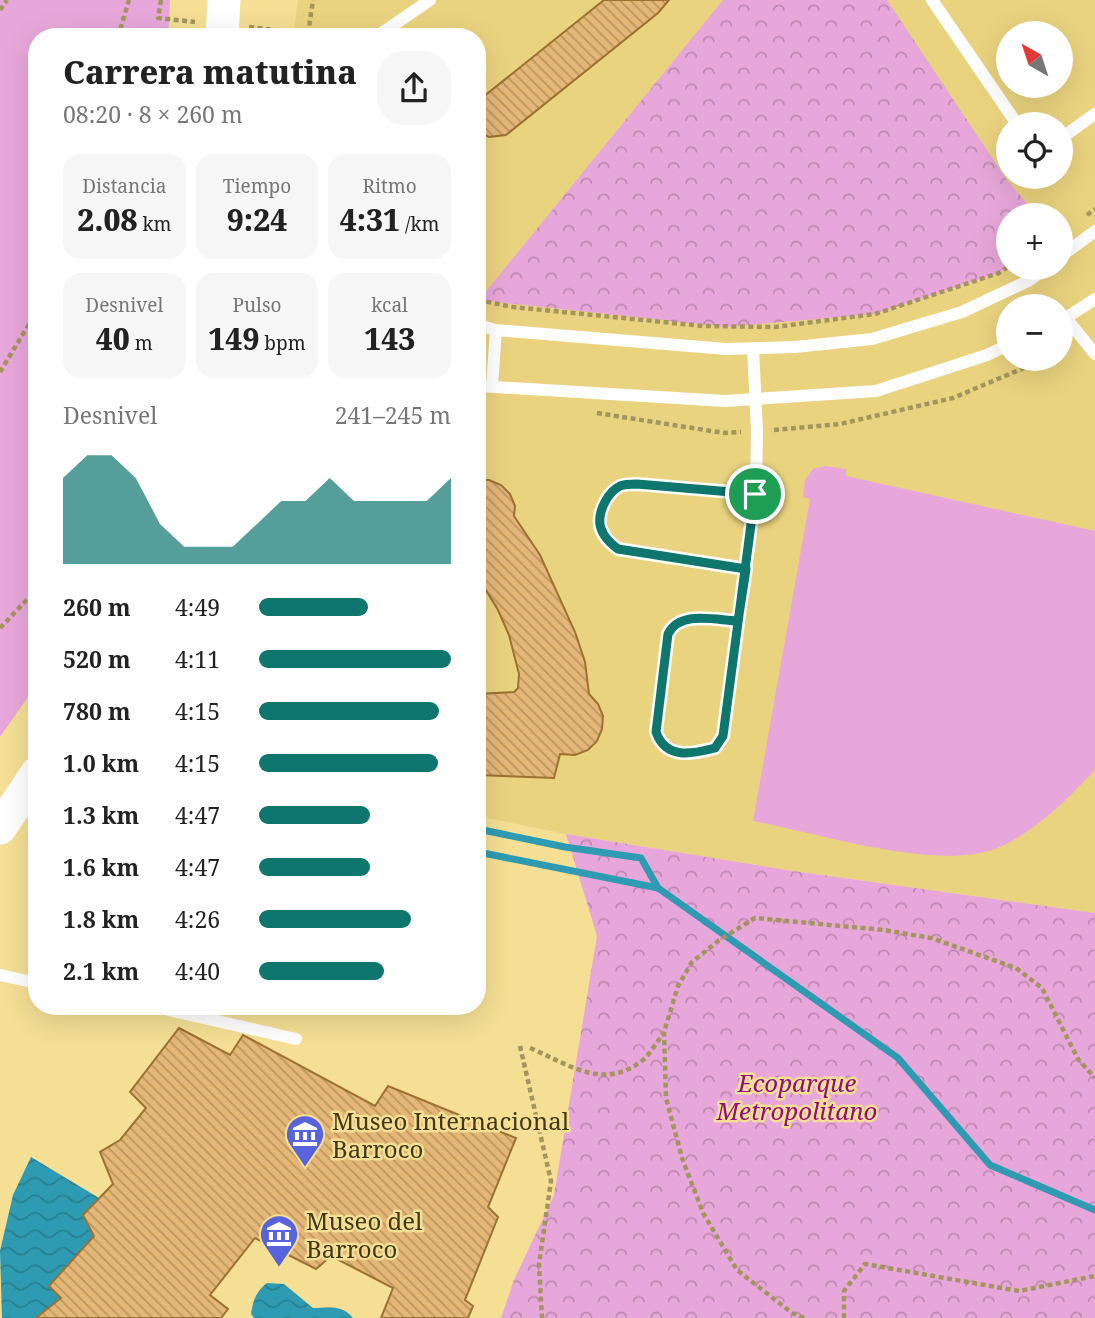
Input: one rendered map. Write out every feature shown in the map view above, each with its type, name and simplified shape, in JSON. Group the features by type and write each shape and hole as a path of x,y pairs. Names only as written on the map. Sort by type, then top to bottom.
{"main road":[{"path":"222,28 224,0"},
{"path":"0,828 28,786"}],"lane":[{"path":"389,28 430,0"},
{"path":"932,0 1009,112"},
{"path":"1073,130 1095,114"},
{"path":"1073,247 1095,231"},
{"path":"486,328 726,349 872,339 962,312 1030,280"},
{"path":"1073,313 1095,299"},
{"path":"492,386 496,330"},
{"path":"1073,331 1095,354"},
{"path":"738,621 683,619 673,625 668,634 656,732 659,742 668,750 692,754 715,748 723,736 755,494 753,349"},
{"path":"486,386 725,401 755,400 876,391 996,351"},
{"path":"746,569 618,549 606,540 599,525 600,511 608,496 620,486 637,484 755,494"},
{"path":"0,975 28,981"},
{"path":"190,1015 296,1039"}],"path":[{"path":"0,10 7,0"},
{"path":"121,28 129,0"},
{"path":"486,302 513,307 703,326 775,327 875,314 996,274"},
{"path":"0,372 28,326"},
{"path":"0,628 28,598"},
{"path":"530,1048 595,1075 618,1074 645,1059 664,1032 678,986 692,962 718,941 755,918 884,930 932,939 1016,968 1042,988 1078,1059 1095,1078"},
{"path":"664,1032 666,1098 682,1158 703,1213 737,1269 792,1312 804,1318"},
{"path":"520,1046 551,1181 539,1264 542,1318"},
{"path":"844,1318 844,1291 865,1264 1020,1291 1095,1276"}],"shaded area":[{"path":"298,0 1095,0 1095,913 793,871 566,834 486,818 486,28 294,28"}],"green space":[{"path":"0,0 170,0 168,28 28,28 28,697 0,737"},
{"path":"723,0 887,0 996,164 996,189 1015,189 1027,203 996,203 996,274 875,314 726,327 486,301 486,291"},
{"path":"825,466 846,469 846,476 1095,531 1095,770 1049,815 1009,843 970,855 940,856 876,848 753,821 810,499 803,497 805,480 813,469"},
{"name":"Ecoparque Metropolitano","path":"566,834 793,871 1095,913 1095,1318 501,1318 514,1280 554,1195 597,936"}],"water":[{"path":"31,1157 99,1198 83,1215 94,1236 49,1286 61,1298 36,1318 2,1318 0,1251 13,1195"},
{"path":"267,1283 284,1284 313,1308 340,1309 353,1318 254,1318 251,1314 254,1301 260,1289"}],"building":[{"path":"604,0 669,0 658,13 506,135 486,136 486,95"},
{"path":"486,480 501,485 510,494 515,506 514,516 540,555 575,632 585,662 589,694 598,704 603,716 597,741 588,750 575,755 560,754 554,778 486,775 486,694 514,692 518,688 519,674 509,635 486,590"},
{"name":"Museo Internacional Barroco","path":"179,1028 230,1055 243,1035 375,1106 388,1086 516,1138 488,1207 498,1217 465,1300 473,1306 468,1318 381,1318 393,1288 331,1256 316,1269 255,1238 210,1295 228,1309 221,1318 36,1318 61,1298 49,1286 94,1236 83,1215 113,1184 100,1152 120,1140 146,1108 130,1092"}],"waterway":[{"path":"486,831 565,847 641,858 658,888"},
{"path":"486,854 658,888 898,1058 990,1165 1095,1210"}],"place":[{"name":"Museo Internacional Barroco","path":"305,1168"},
{"name":"Museo del Barroco","path":"279,1268"}],"route":[{"path":"755,494 637,484 620,486 608,496 600,511 599,525 606,540 618,549 746,569 738,621 683,619 673,625 668,634 656,732 659,742 668,750 692,754 715,748 723,736 746,569 755,494"}]}
